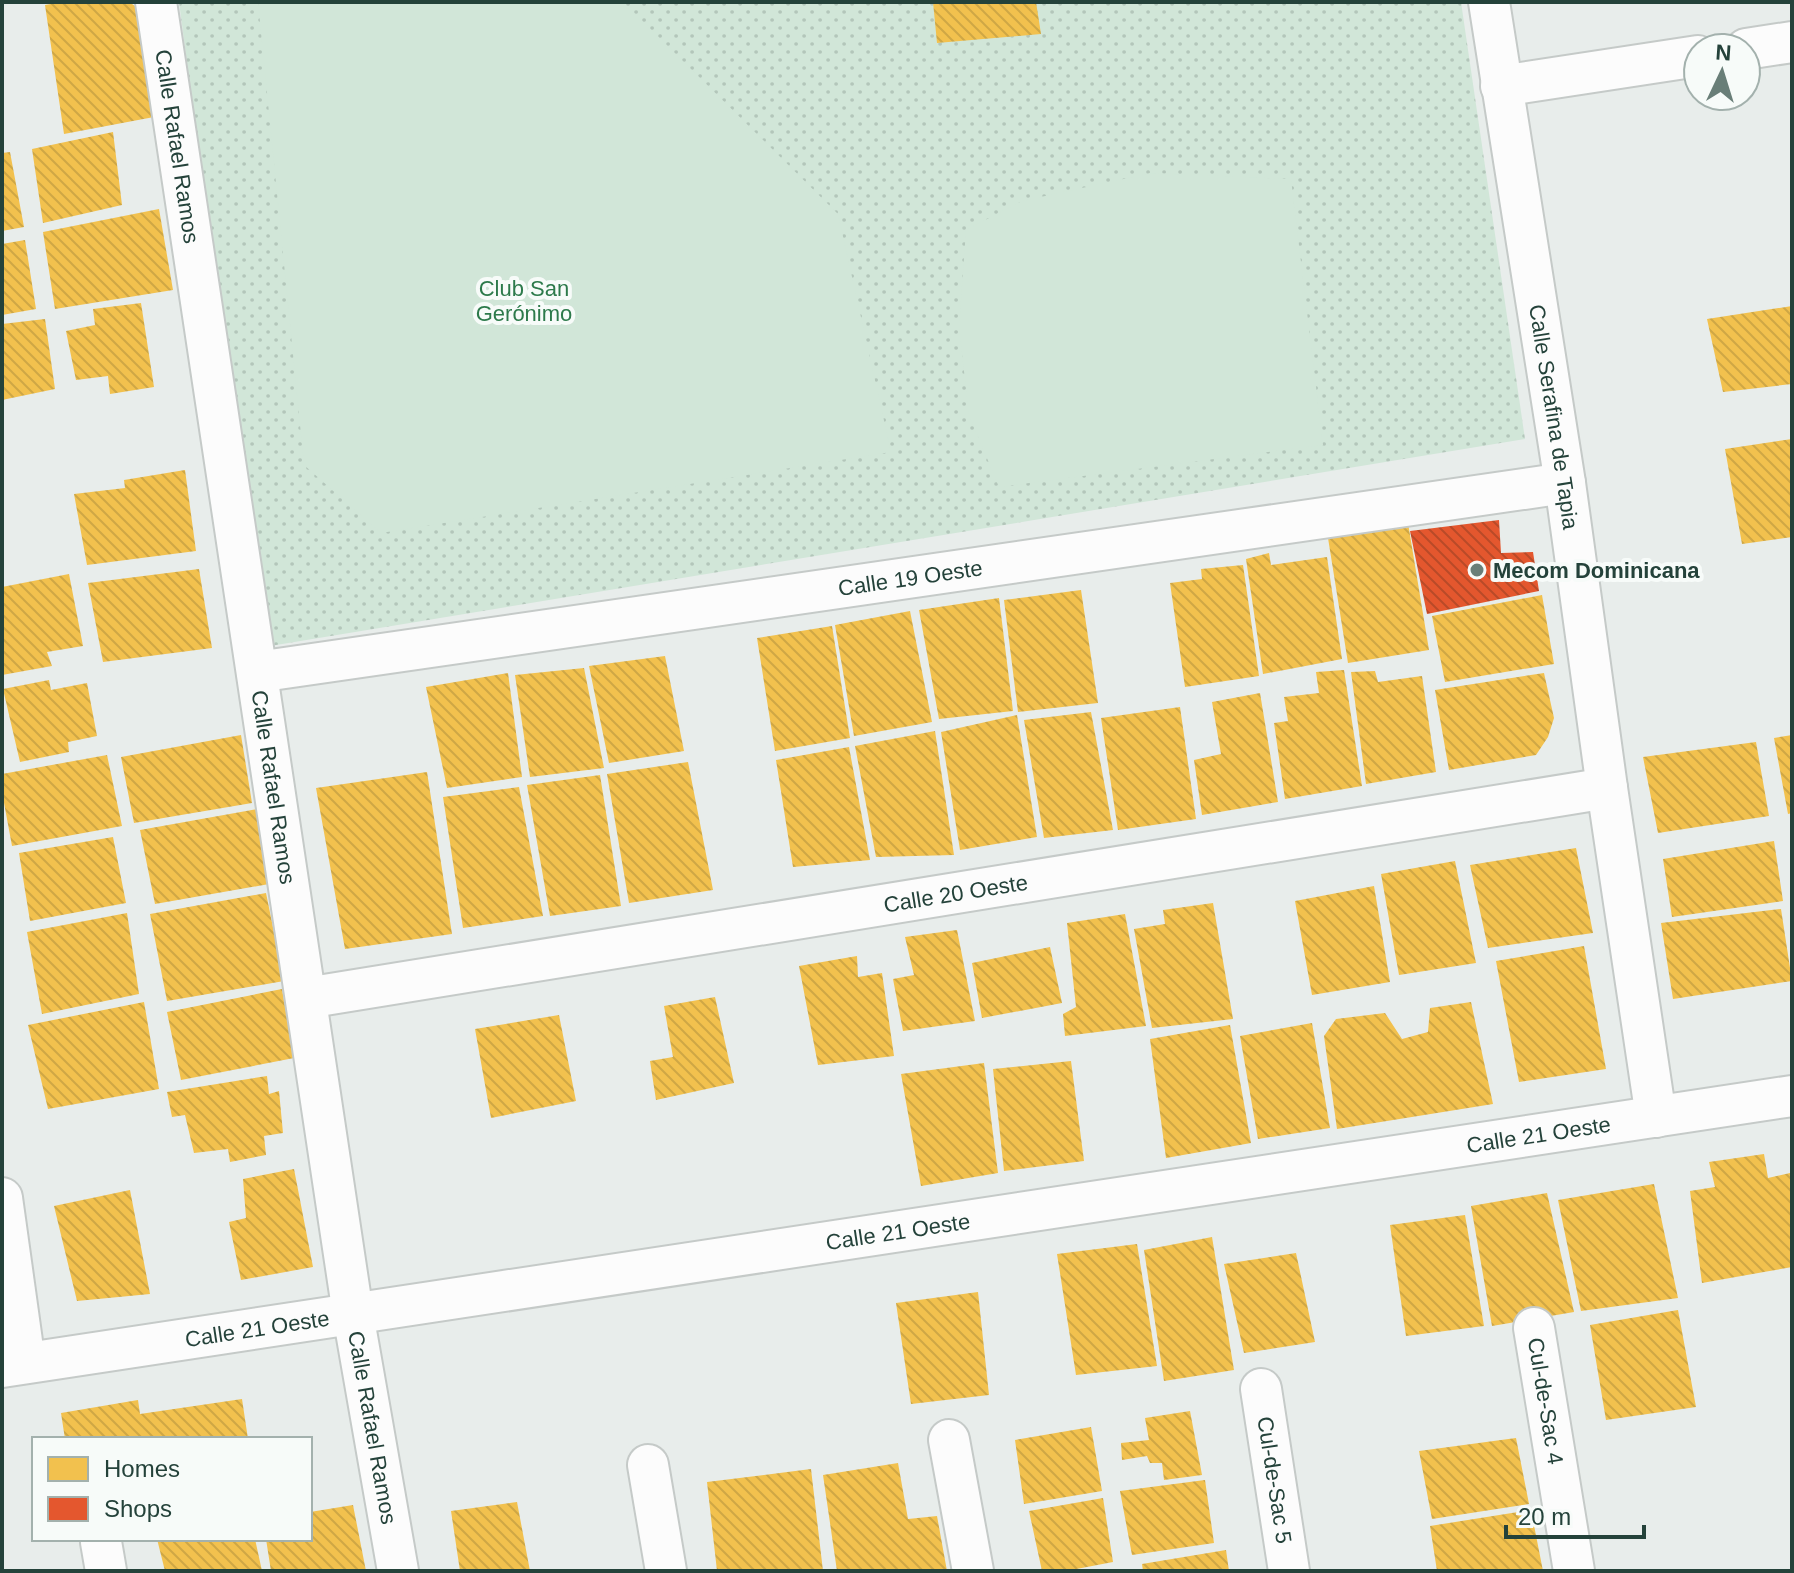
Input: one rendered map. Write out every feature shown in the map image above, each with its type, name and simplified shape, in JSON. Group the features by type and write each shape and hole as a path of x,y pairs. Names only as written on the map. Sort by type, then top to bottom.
{"street":[{"name":"Calle Rafael Ramos","path":"156,2 353,1314 398,1571"},
{"name":"Calle Serafina de Tapia","path":"1489,2 1565,483 1656,1117"},
{"path":"1762,47 1792,42"},
{"path":"1501,86 1682,58"},
{"name":"Calle 19 Oeste","path":"257,672 1565,483"},
{"name":"Calle 20 Oeste","path":"306,998 1607,788"},
{"name":"Calle 21 Oeste","path":"14,1365 1792,1096"},
{"path":"2,1198 14,1365"},
{"name":"Cul-de-Sac 4","path":"1534,1328 1574,1571"},
{"name":"Cul-de-Sac 5","path":"1261,1389 1289,1571"},
{"path":"949,1440 973,1571"},
{"path":"648,1465 666,1571"}],"green space":[{"name":"Club San Gerónimo","path":"179,2 1461,2 1525,439 264,647"},
{"path":"258,2 611,2 631,10 838,214 891,452 381,533 304,465"},
{"path":"1151,173 1291,179 1323,445 999,487 969,415 959,328 966,230 1022,201"}],"building: Homes":[{"path":"129,2 135,6 154,117 64,134 45,5"},
{"path":"933,2 1036,2 1041,34 937,43"},
{"path":"113,132 122,205 43,223 32,149"},
{"path":"10,152 24,227 2,231 2,153"},
{"path":"159,209 173,290 55,309 43,232"},
{"path":"25,240 36,309 2,315 2,244"},
{"path":"141,303 154,387 110,394 108,376 76,380 66,331 95,325 93,309"},
{"path":"1792,306 1792,384 1723,392 1707,319"},
{"path":"45,319 55,389 2,400 2,324"},
{"path":"1792,439 1792,537 1742,544 1725,449"},
{"path":"185,470 196,551 87,565 74,494 125,488 124,480"},
{"path":"1408,523 1429,650 1348,663 1328,538"},
{"path":"1269,553 1271,565 1327,557 1342,659 1263,674 1246,559"},
{"path":"1243,565 1259,676 1185,687 1170,583 1202,579 1201,569"},
{"path":"199,569 212,648 103,662 88,583"},
{"path":"69,574 83,646 47,652 52,666 2,675 2,587"},
{"path":"1081,590 1098,703 1018,712 1004,600"},
{"path":"1542,595 1554,664 1445,682 1432,616"},
{"path":"999,598 1013,711 939,719 919,610"},
{"path":"910,611 932,722 854,736 835,625"},
{"path":"832,626 850,738 775,751 757,638"},
{"path":"665,656 684,751 609,763 589,666"},
{"path":"584,668 604,768 530,777 515,675"},
{"path":"1344,670 1362,786 1285,799 1274,723 1288,721 1284,697 1319,693 1316,672"},
{"path":"1375,671 1378,682 1422,676 1436,772 1366,784 1351,672"},
{"path":"508,673 522,777 447,788 426,687"},
{"path":"1544,673 1554,718 1548,737 1536,755 1449,770 1435,690"},
{"path":"49,680 51,690 87,683 97,736 68,742 69,752 20,762 3,689"},
{"path":"1260,693 1278,802 1202,815 1194,760 1221,754 1212,702"},
{"path":"1180,707 1196,819 1118,830 1101,718"},
{"path":"1091,712 1113,830 1044,838 1024,720"},
{"path":"1017,715 1037,837 960,850 941,732"},
{"path":"935,731 954,855 876,857 855,746"},
{"path":"241,735 252,803 134,823 121,757"},
{"path":"1792,735 1792,813 1788,814 1774,738"},
{"path":"1756,742 1769,816 1658,833 1643,757"},
{"path":"849,747 870,860 793,867 776,760"},
{"path":"107,755 122,826 12,846 2,792 2,774"},
{"path":"688,762 713,890 629,903 607,774"},
{"path":"427,772 452,934 345,949 316,788"},
{"path":"600,775 621,906 550,916 527,785"},
{"path":"519,787 543,916 463,928 443,797"},
{"path":"257,809 269,884 155,904 140,830"},
{"path":"113,837 126,903 30,921 19,853"},
{"path":"1774,841 1783,901 1672,917 1663,859"},
{"path":"1576,848 1593,933 1488,948 1470,865"},
{"path":"1455,861 1476,963 1399,975 1381,874"},
{"path":"1374,886 1390,982 1312,995 1295,901"},
{"path":"266,893 284,981 167,1001 150,914"},
{"path":"1213,903 1233,1019 1152,1028 1134,929 1165,924 1163,910"},
{"path":"1781,909 1792,981 1673,999 1661,923"},
{"path":"127,913 139,994 42,1014 27,932"},
{"path":"1125,914 1146,1026 1065,1036 1063,1014 1076,1007 1067,923"},
{"path":"957,930 975,1021 903,1031 893,979 914,975 905,937"},
{"path":"1584,946 1606,1069 1519,1082 1496,961"},
{"path":"1050,947 1062,1003 982,1018 972,963"},
{"path":"857,956 858,977 882,973 894,1056 818,1065 799,966"},
{"path":"282,989 294,1058 181,1080 167,1012"},
{"path":"715,997 734,1083 656,1100 650,1061 673,1057 664,1006"},
{"path":"144,1002 159,1089 48,1109 28,1025"},
{"path":"1471,1002 1493,1104 1337,1129 1324,1036 1336,1019 1385,1013 1402,1039 1428,1032 1430,1008"},
{"path":"559,1015 576,1101 491,1118 475,1029"},
{"path":"1312,1023 1330,1128 1258,1139 1240,1036"},
{"path":"1230,1025 1251,1143 1166,1158 1150,1039"},
{"path":"1071,1061 1084,1161 1004,1171 993,1069"},
{"path":"984,1063 998,1173 921,1186 901,1074"},
{"path":"267,1076 269,1094 279,1091 283,1133 264,1136 266,1155 230,1162 228,1149 194,1153 185,1115 172,1117 167,1092"},
{"path":"1764,1154 1768,1178 1790,1173 1792,1267 1702,1283 1690,1191 1715,1187 1709,1162"},
{"path":"294,1169 313,1267 241,1280 229,1222 246,1218 243,1179"},
{"path":"1654,1184 1678,1298 1581,1311 1558,1200"},
{"path":"130,1190 150,1294 77,1301 54,1206"},
{"path":"1547,1193 1574,1312 1492,1326 1471,1206"},
{"path":"1465,1215 1484,1326 1406,1336 1390,1225"},
{"path":"1212,1237 1234,1370 1164,1381 1144,1250"},
{"path":"1137,1244 1157,1366 1076,1375 1057,1254"},
{"path":"1296,1253 1315,1342 1244,1353 1224,1264"},
{"path":"978,1292 989,1395 911,1404 896,1303"},
{"path":"1678,1310 1696,1407 1606,1420 1590,1325"},
{"path":"242,1399 248,1437 65,1437 61,1413 138,1400 140,1414"},
{"path":"1190,1411 1202,1475 1164,1480 1162,1463 1150,1463 1147,1456 1122,1460 1121,1443 1149,1440 1145,1418"},
{"path":"1091,1427 1102,1491 1024,1504 1015,1440"},
{"path":"1516,1438 1529,1504 1432,1519 1419,1451"},
{"path":"898,1463 908,1519 937,1516 947,1571 837,1571 823,1475"},
{"path":"811,1469 823,1571 717,1571 707,1482"},
{"path":"1205,1480 1214,1543 1132,1555 1120,1491"},
{"path":"1103,1498 1113,1562 1066,1571 1042,1571 1029,1511"},
{"path":"517,1502 530,1571 460,1571 451,1511"},
{"path":"353,1505 366,1571 271,1571 266,1541 312,1541 312,1512"},
{"path":"1531,1510 1543,1571 1437,1571 1430,1526"},
{"path":"158,1541 255,1541 262,1571 165,1571"},
{"path":"1226,1550 1229,1571 1143,1571 1142,1564"}],"building: Shops":[{"name":"Mecom Dominicana","path":"1499,520 1501,553 1533,552 1539,591 1427,614 1410,531"}],"place":[{"name":"Mecom Dominicana","path":"1477,570"}]}
